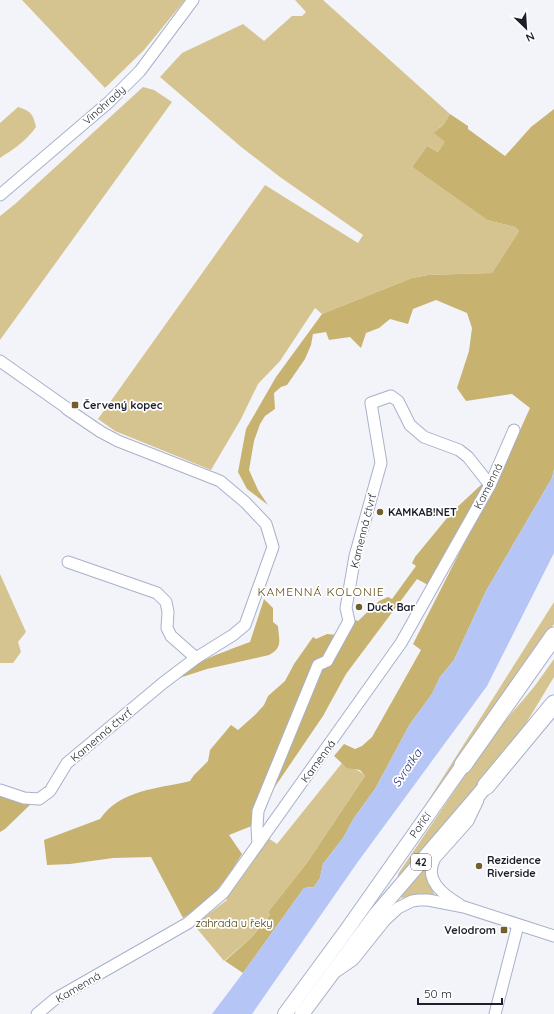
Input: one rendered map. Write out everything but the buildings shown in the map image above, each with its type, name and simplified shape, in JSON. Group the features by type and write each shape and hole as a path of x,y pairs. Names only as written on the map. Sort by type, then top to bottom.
{"highway":[{"name":"Poříčí","path":"463,765 554,636"},
{"name":"42","path":"539,722 554,693"},
{"name":"42","path":"486,786 554,704"}],"main road":[{"name":"Poříčí","path":"286,1014 463,765"},
{"name":"42","path":"302,1014 377,913 486,786"}],"street":[{"name":"Vinohrady","path":"0,195 120,92 140,71 193,0"},
{"path":"0,361 69,410 118,441 220,481 245,502 266,524 273,547 245,625 234,635 196,658 171,636 167,628 168,612 166,602 157,593 68,562"},
{"name":"Kamenná čtvrť","path":"258,844 258,811 318,664 327,661 349,621 346,608 355,556 381,464 371,403 391,396 398,401 410,425 424,437 459,450 468,457 490,485"},
{"name":"Kamenná","path":"37,1014 55,999 188,923 223,893 401,643 490,485 514,430"},
{"name":"Kamenná čtvrť","path":"0,790 24,798 39,798 50,791 67,763 163,683 196,658"},
{"path":"464,907 436,887 432,872 432,863 468,821 486,786"},
{"path":"329,978 353,960 385,920 398,908 412,901 428,900 464,907 554,936"},
{"path":"495,1014 518,925"}],"green space":[{"path":"22,0 185,0 144,50 105,88"},
{"path":"295,0 323,0 450,114 444,124 439,128 446,142 438,152 427,146 412,167 487,220 515,227 519,231 492,273 428,275 412,278 322,314 315,308 280,361 258,384 241,419 211,470 115,431 98,419 265,185 358,243 363,235 280,177 240,146 160,77 182,53 243,24 264,41 292,16 302,16 306,12"},
{"path":"143,87 154,90 172,102 0,340 0,216"},
{"path":"18,107 31,114 36,127 20,144 0,158 0,123"},
{"path":"0,574 26,632 18,642 21,652 13,663 0,663"},
{"path":"554,602 554,624 381,875"},
{"path":"554,659 554,677 513,742 401,875 398,876 489,740 534,687"},
{"name":"zahrada u řeky","path":"342,763 360,771 365,776 306,864 268,912 270,915 252,937 224,961 194,925 227,900 225,898 268,838 277,844"},
{"path":"425,867 435,896 419,895 402,898 401,896"}],"shaded area":[{"path":"554,109 554,469 552,478 486,591 454,660 440,677 432,694 410,724 375,789 354,818 343,838 323,864 320,878 314,887 304,888 243,973 225,961 252,937 270,915 268,912 306,864 365,776 360,770 347,768 334,756 344,744 355,749 362,746 372,737 421,650 413,644 507,459 530,408 512,394 466,401 457,388 469,351 472,328 467,313 436,300 413,309 408,324 390,319 379,328 366,333 361,348 350,337 329,340 326,332 313,334 311,345 305,359 287,385 281,387 274,393 275,409 265,416 260,424 254,441 249,470 258,490 268,505 247,489 238,472 246,429 276,377 322,314 412,278 428,275 492,273 519,231 515,227 487,220 412,167 427,146 438,152 445,142 434,133 444,124 450,114 468,126 468,129 505,156 531,127"},
{"path":"482,484 483,488 428,585 417,579 346,674 323,716 270,794 259,823 229,835 242,854 229,874 210,897 183,918 151,857 113,858 70,864 47,865 44,840 100,819 109,809 129,796 190,781 208,761 210,750 231,725 238,730 256,714 264,705 268,696 285,681 294,664 313,637 316,639 327,634 347,636 352,619 358,621 379,601 388,597 392,599 416,566 412,563 415,557 452,512"},
{"path":"264,599 273,608 273,622 278,626 279,643 273,652 269,655 207,669 173,680 179,674 198,663 250,642"},
{"path":"0,794 33,802 0,832"}],"water":[{"name":"Svratka","path":"554,469 554,553 487,686 357,863 252,1014 212,1014 304,888 314,887 320,878 323,864 343,838 354,818 375,789 410,724 432,694 440,677 454,660 486,591 552,478"}],"place":[{"name":"Červený kopec","path":"75,405"},
{"name":"KAMKAB!NET","path":"380,512"},
{"name":"Duck Bar","path":"359,607"},
{"name":"Rezidence Riverside","path":"479,866"},
{"name":"Velodrom","path":"504,930"}],"district":[{"name":"KAMENNÁ KOLONIE","path":"321,592"}]}
